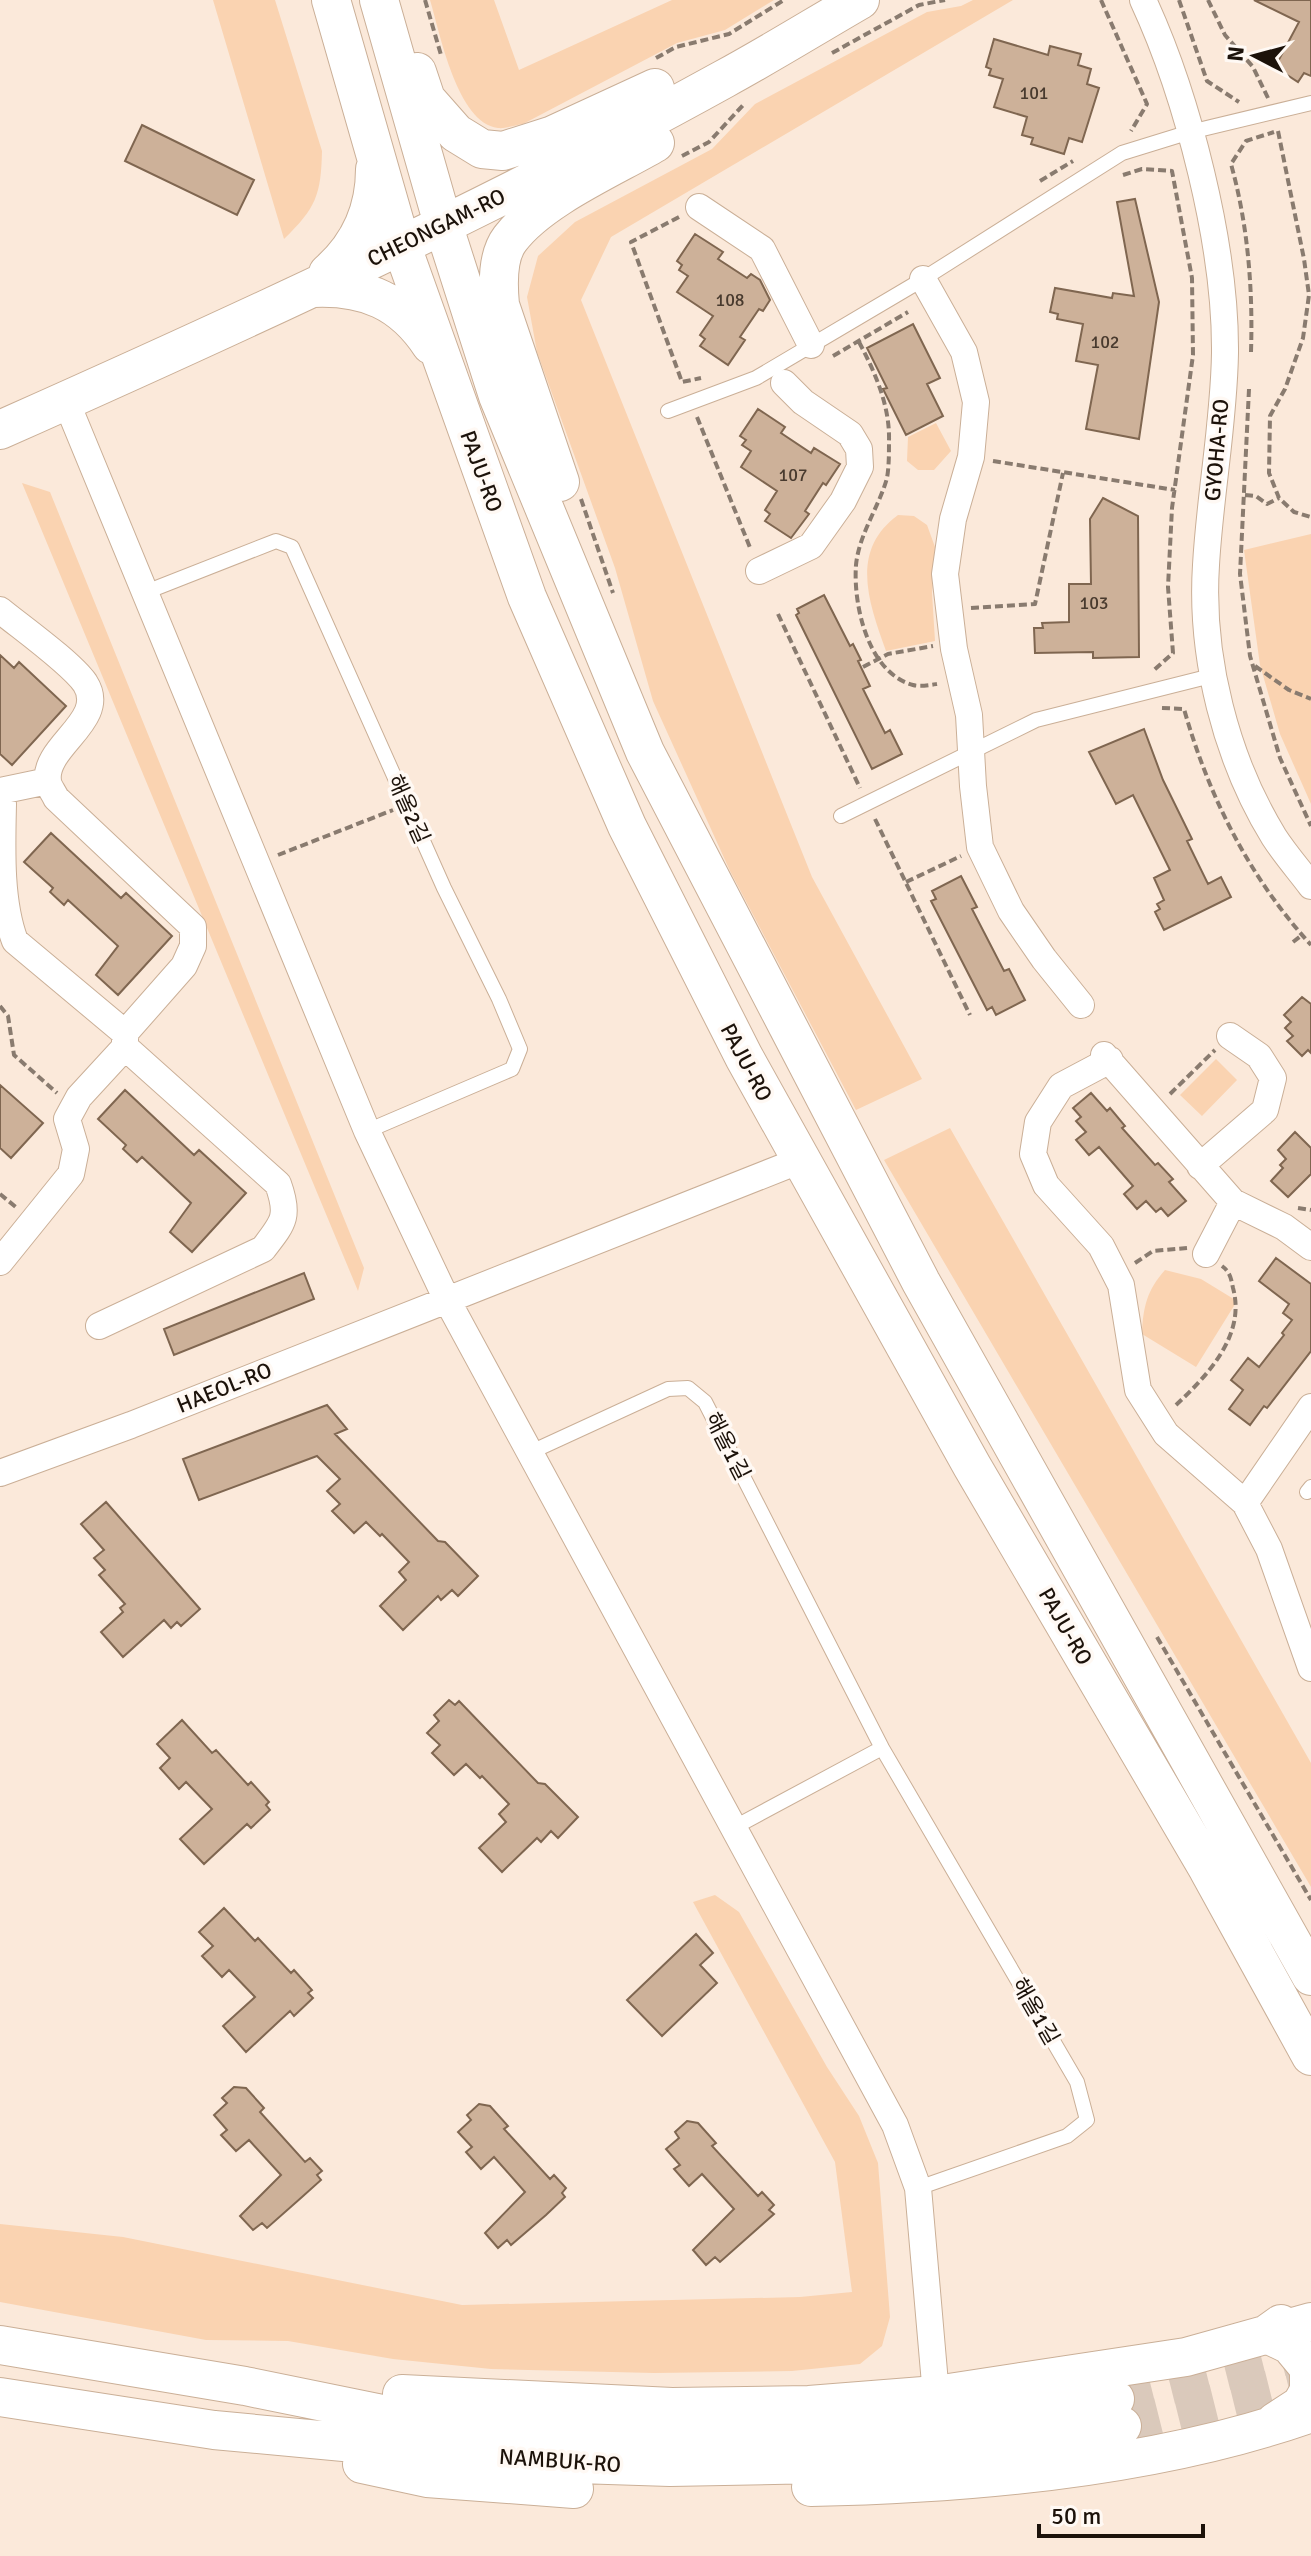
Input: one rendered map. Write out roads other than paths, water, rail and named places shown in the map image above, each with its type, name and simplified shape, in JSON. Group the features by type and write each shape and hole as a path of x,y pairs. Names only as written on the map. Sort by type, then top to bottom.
{"main road":[{"name":"PAJU-RO","path":"331,0 401,244 527,597 627,826 744,1057 801,1160 972,1466 1208,1869 1311,2056"},
{"name":"PAJU-RO","path":"379,0 443,224 498,396 645,752 921,1282 1311,1976"},
{"path":"394,0 426,99 456,133 482,149 503,151 553,135 665,84 736,90"},
{"name":"CHEONGAM-RO","path":"0,430 736,90 860,0"},
{"path":"607,658 592,578 500,305 497,279 509,241 538,210 681,128 736,90"},
{"path":"311,288 350,250 364,228 373,200 375,171 370,134"},
{"path":"311,288 341,287 369,293 398,308 421,330 446,369"},
{"path":"1267,2334 1311,2303"},
{"path":"245,2386 672,2407 809,2405 936,2395 1186,2357 1311,2322"},
{"path":"1263,2431 1301,2405 1309,2391 1309,2368 1290,2345 1267,2334"},
{"name":"NAMBUK-RO","path":"0,2345 245,2386 412,2420 599,2436 688,2439 816,2436 950,2421 1119,2412 953,2451 821,2464 670,2467 578,2464 214,2430 0,2397"},
{"path":"214,2430 427,2478 577,2489 864,2486 995,2477 1119,2461 1263,2431 1311,2413"}],"street":[{"name":"GYOHA-RO","path":"1143,0 1190,132 1204,186 1219,270 1225,352 1206,567 1211,676 1238,764 1274,837 1311,886"},
{"path":"699,207 762,249 811,345"},
{"path":"923,279 964,352 976,402 971,457 953,519 945,574 964,613 953,643 969,715 980,847 1011,911 1081,1005"},
{"path":"759,571 811,546 843,501 860,467 859,449 850,434 803,402 784,383"},
{"path":"66,401 367,1131 446,1298 895,2125 918,2188 936,2395"},
{"path":"0,610 86,685 89,705 81,726 52,758 48,781 56,798 193,927 193,946 184,966 79,1097 67,1119 76,1149 71,1174 0,1262"},
{"path":"48,781 0,792 3,804 0,899 5,924 15,941 278,1184 286,1207 280,1227 263,1249 99,1326"},
{"path":"1200,1166 1265,1110 1273,1078 1259,1056 1230,1036"},
{"path":"1311,1247 1284,1227 1233,1202 1107,1058 1061,1086 1038,1122 1033,1154 1046,1185 1101,1246 1121,1285 1138,1390 1163,1430 1245,1503 1269,1549 1311,1668"},
{"name":"HAEOL-RO","path":"0,1473 145,1419 801,1160"},
{"path":"1206,1254 1233,1202"},
{"path":"1245,1503 1311,1407"}],"lane":[{"path":"668,411 756,378 923,279 1122,153 1190,132 1311,103"},
{"name":"해올2길","path":"146,592 276,541 292,547 406,805 520,1049 512,1069 367,1131"},
{"path":"841,816 1036,720 1211,676"},
{"name":"해올1길","path":"531,1452 668,1389 688,1388 705,1402 882,1748 1077,2082 1087,2120 1067,2136 918,2188"},
{"path":"733,1828 882,1748"}],"tunnel":[{"path":"1115,2399 1311,2350"},
{"path":"1122,2426 1311,2379"}]}
